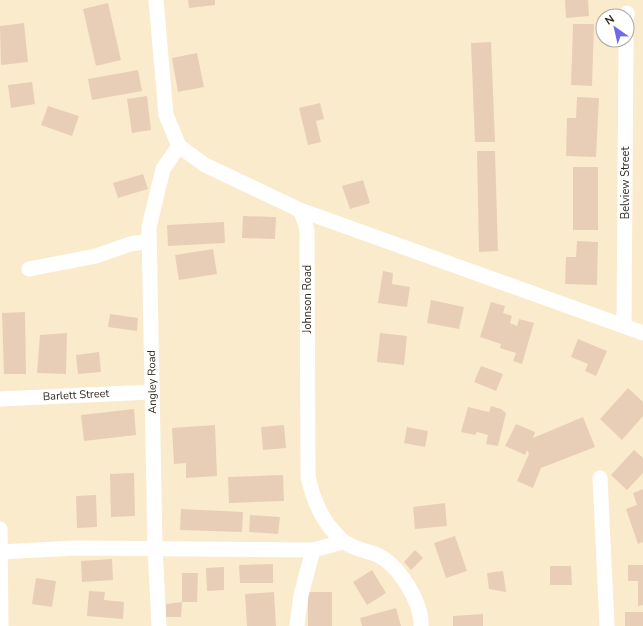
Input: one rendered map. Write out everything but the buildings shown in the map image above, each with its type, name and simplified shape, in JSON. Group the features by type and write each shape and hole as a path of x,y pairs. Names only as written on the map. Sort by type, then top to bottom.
{"street":[{"path":"156,0 166,115 179,146 205,165 300,210 643,334"},
{"name":"Belview Street","path":"624,326 626,48"},
{"name":"Angley Road","path":"159,626 154,548 148,226 163,169 179,146"},
{"name":"Johnson Road","path":"300,210 307,232 308,477 313,498 325,523 343,542 362,551 376,554 390,564 412,593 421,626"},
{"path":"29,269 89,258 130,244 149,241"},
{"name":"Barlett Street","path":"0,399 152,392"},
{"path":"600,478 607,626"},
{"path":"0,529 1,626"},
{"path":"0,552 76,548 313,550 343,542"},
{"path":"297,626 301,595 313,550"}]}
